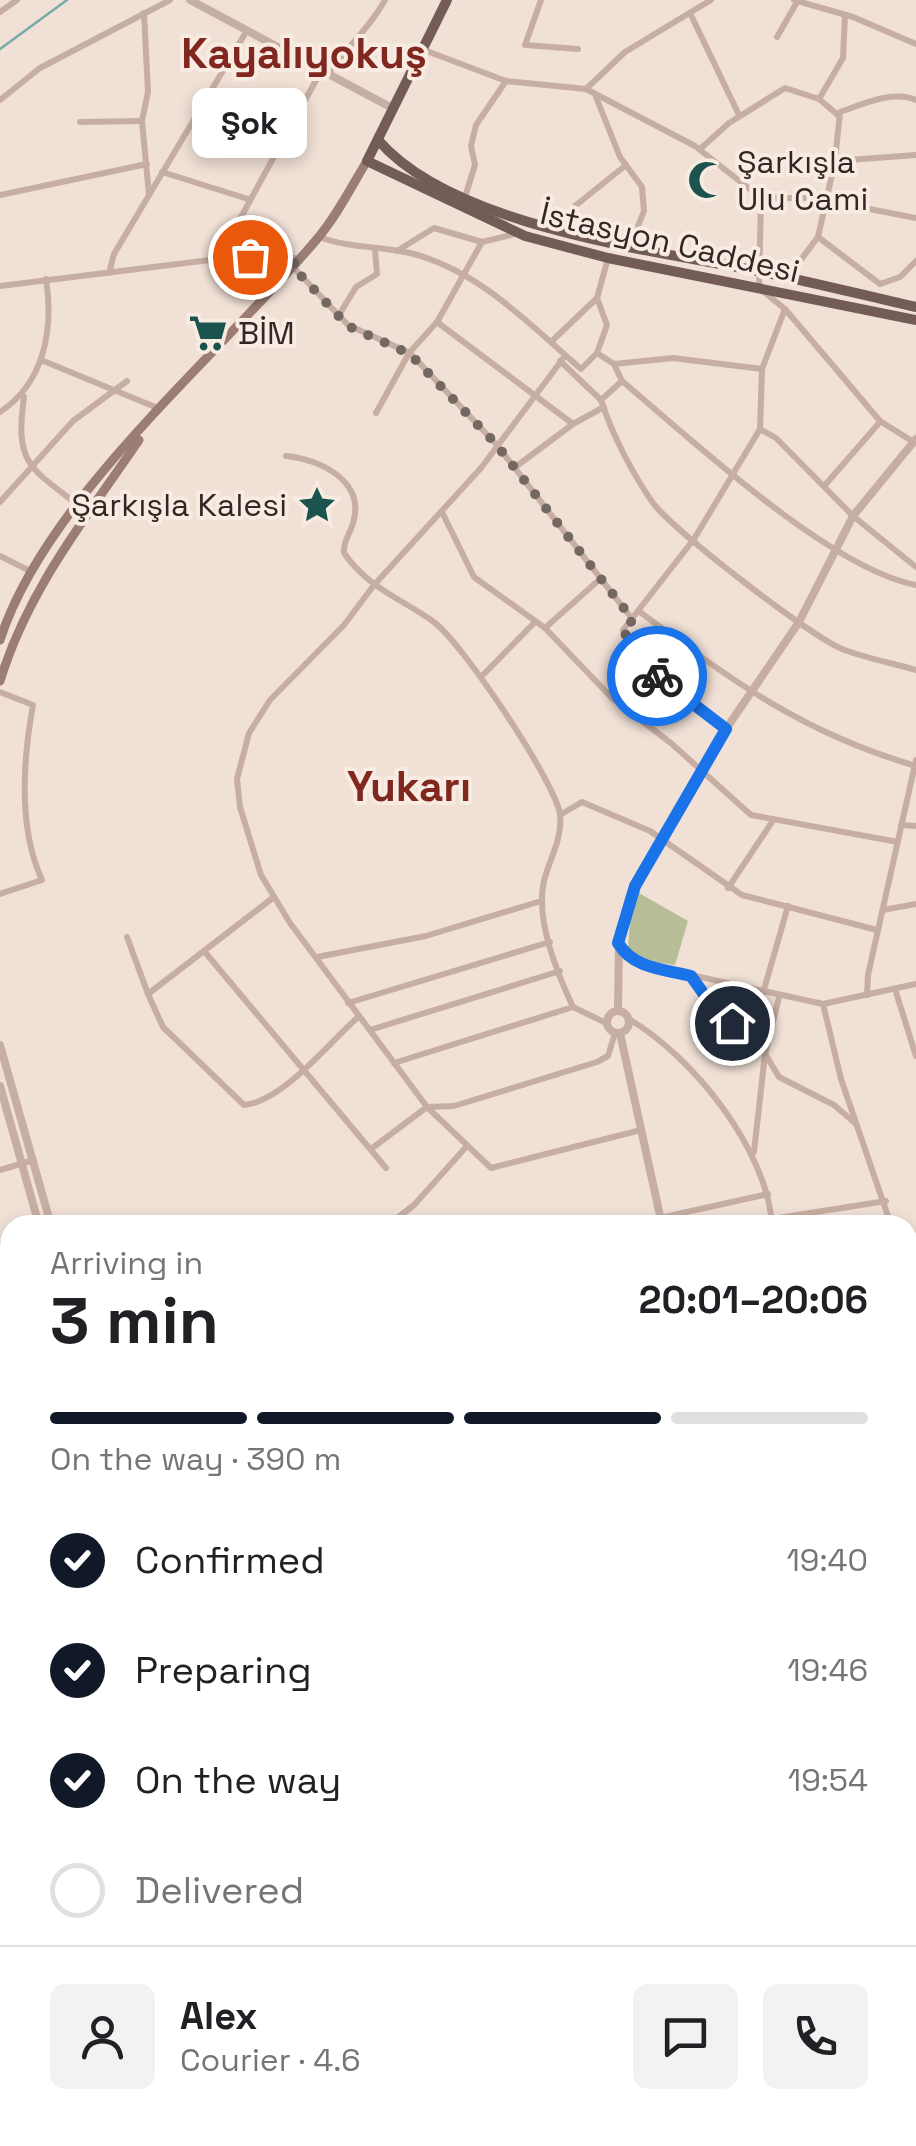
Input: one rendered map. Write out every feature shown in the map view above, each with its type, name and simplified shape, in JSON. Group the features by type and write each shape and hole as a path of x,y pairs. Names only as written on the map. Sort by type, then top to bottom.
{"main road":[{"path":"0,640 33,573 79,506 160,409 319,237 367,162 447,0"},
{"name":"İstasyon Caddesi","path":"378,140 411,170 465,198 557,228 916,307"},
{"name":"İstasyon Caddesi","path":"367,162 518,232 608,258 916,320"},
{"path":"0,681 28,610 67,539 160,409"}],"street":[{"path":"0,12 17,0"},
{"path":"0,100 40,68 170,0"},
{"path":"190,0 394,109"},
{"path":"218,260 248,199 323,74 370,27 385,0"},
{"path":"541,0 525,45 578,49"},
{"path":"586,88 625,52 711,0"},
{"path":"778,37 796,1 845,15 916,44"},
{"path":"144,13 148,92 142,121 149,195"},
{"path":"690,13 739,115"},
{"path":"820,100 843,58 845,15"},
{"path":"109,273 114,254 246,32"},
{"path":"422,49 506,81 586,88 700,149 761,198 826,200 916,218"},
{"path":"465,198 476,165 471,146 476,124 506,81"},
{"path":"700,149 739,115 786,88 820,100 839,116"},
{"path":"839,116 874,100 905,95 916,100"},
{"path":"596,96 626,165 642,186 644,211 630,246"},
{"path":"787,278 818,237 835,161 839,116"},
{"path":"80,122 142,121"},
{"path":"835,161 916,155"},
{"path":"0,194 147,164"},
{"path":"557,228 575,206 626,165"},
{"path":"162,172 248,199"},
{"path":"618,1010 618,943 635,886 726,729 799,622 853,516 915,442 880,422 785,309 759,288 756,271 761,198"},
{"path":"396,252 434,228 482,242 518,232"},
{"path":"319,237 344,247 396,252 462,274 552,341 603,403 654,504 694,539 799,622 840,648 916,670"},
{"path":"818,237 880,284 900,277 916,261"},
{"path":"376,413 408,353 438,322 482,242"},
{"path":"339,316 356,288 376,274 374,250"},
{"path":"0,286 218,260 281,255 295,262 348,326 408,353 496,444 633,620"},
{"path":"552,341 597,298 608,258"},
{"path":"46,279 47,322 41,360 24,396 21,449 29,468 79,506"},
{"path":"563,359 580,369 597,354 607,325 597,298"},
{"path":"726,729 644,664 622,630 694,539 760,428 762,370 785,309"},
{"path":"438,322 573,424"},
{"path":"597,354 614,364 622,381 733,474 836,548 900,582 916,585"},
{"path":"614,364 673,358 762,370"},
{"path":"563,359 442,512 374,585 344,626 270,700 249,733 241,756 240,806 261,874 290,922 427,1107 491,1168 641,1130"},
{"path":"41,360 160,409"},
{"path":"0,502 73,422 127,381"},
{"path":"514,468 603,403 622,381"},
{"path":"0,412 24,396"},
{"path":"825,486 880,422"},
{"path":"760,428 776,438 853,516 916,567"},
{"path":"286,456 314,462 350,486 356,503 344,553 374,585 435,623 482,676 543,774 560,815 557,846 541,901 550,942 573,1007"},
{"path":"442,512 474,578 534,624 545,628 611,698 702,770 750,815 898,842"},
{"path":"0,556 33,573"},
{"path":"545,628 600,579"},
{"path":"640,612 752,694 850,746 916,764 877,930 867,996"},
{"path":"482,676 534,624"},
{"path":"0,692 33,705 25,748 28,826 42,880 0,894"},
{"path":"560,815 582,802 662,839 728,888 877,930"},
{"path":"728,888 772,822"},
{"path":"901,825 916,826"},
{"path":"148,994 274,897"},
{"path":"317,957 426,936 541,901"},
{"path":"882,910 916,904"},
{"path":"763,994 788,906"},
{"path":"128,937 164,1027 244,1105 262,1104 358,1018"},
{"path":"348,1004 550,942"},
{"path":"618,943 627,958 641,964 763,994 823,1004 916,984"},
{"path":"204,951 386,1168"},
{"path":"370,1030 560,972"},
{"path":"691,976 718,1014 758,1042 779,1077 834,1105 856,1124"},
{"path":"895,989 916,1056"},
{"path":"754,1152 765,1054 779,997"},
{"path":"823,1004 856,1124 889,1215"},
{"path":"394,1063 573,1007 606,1023 618,1033 659,1215"},
{"path":"618,1010 665,1047 754,1152 771,1215"},
{"path":"606,1023 608,1016 618,1010"},
{"path":"371,1149 427,1107 454,1106 597,1062 608,1056 629,1019"},
{"path":"0,1045 48,1215"},
{"path":"0,1086 36,1215"},
{"path":"402,1215 467,1146"},
{"path":"0,1170 34,1160"},
{"path":"688,1215 768,1194"},
{"path":"810,1215 886,1201"}],"green space":[{"path":"639,893 688,921 675,965 627,958 631,912"}],"waterway":[{"path":"0,49 67,0"}],"way so far":[{"path":"250,257 281,255 298,259 292,266 348,326 410,354 496,444 633,620 622,630 644,664 657,676"}],"place":[{"name":"Şarkışla Ulu Cami","path":"707,180"},
{"name":"Şok","path":"250,257"},
{"name":"BİM","path":"208,333"},
{"name":"Şarkışla Kalesi","path":"317,505"}],"district":[{"name":"Kayalıyokuş","path":"304,53"},
{"name":"Yukarı","path":"409,786"}],"route":[{"path":"657,676 726,729 635,886 618,943 627,958 691,976 718,1014 732,1023"}]}
